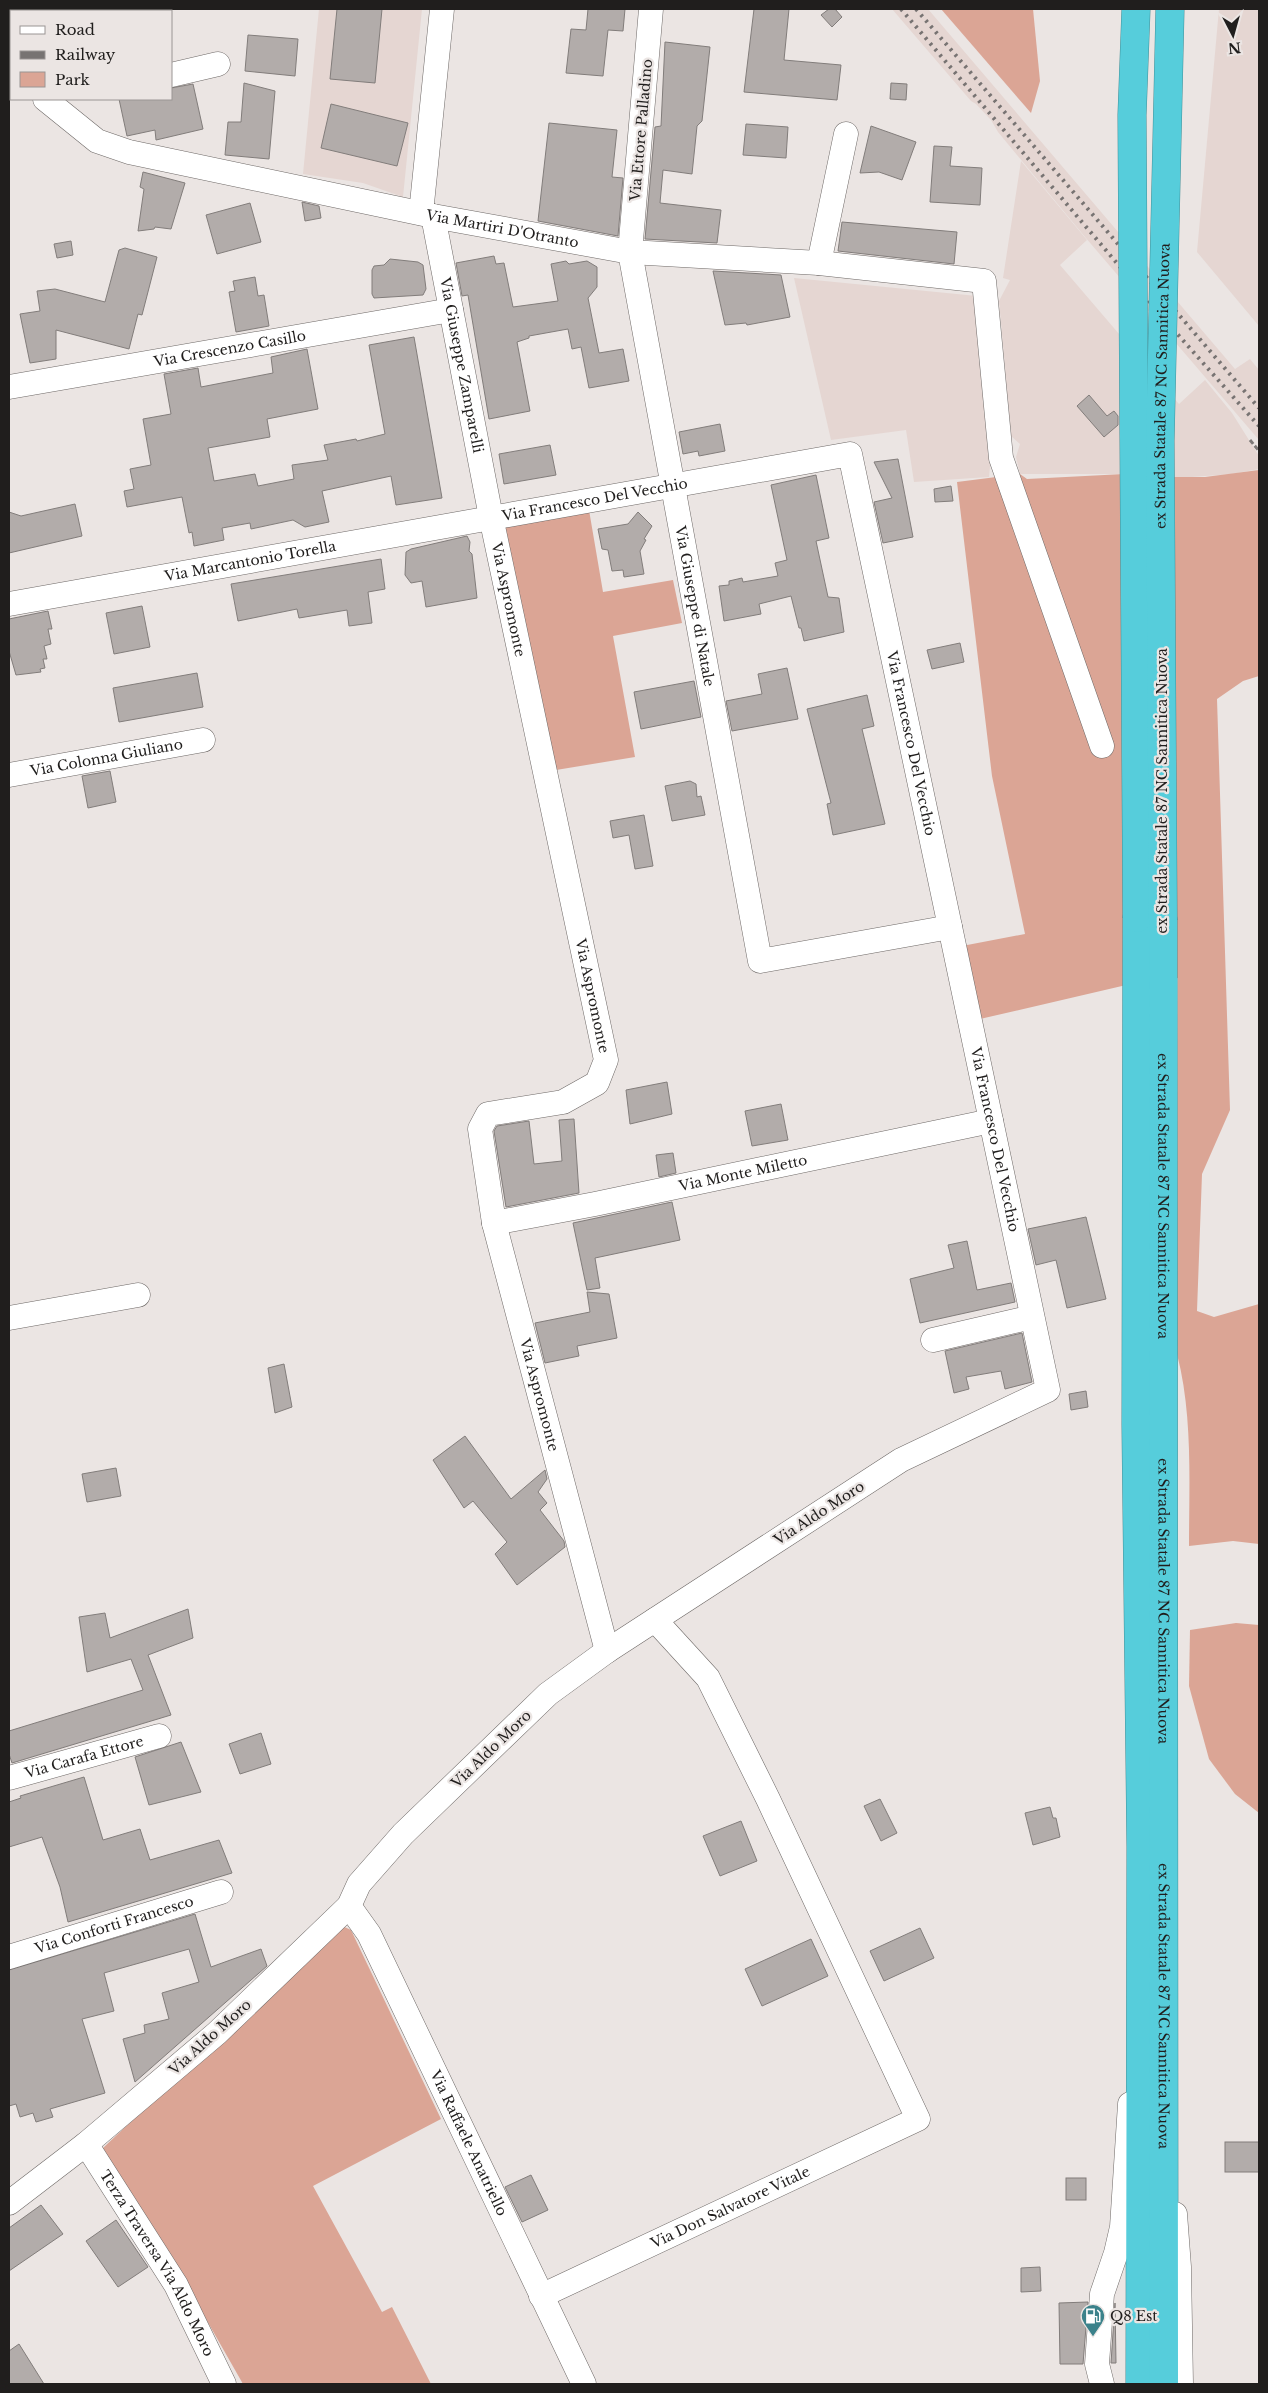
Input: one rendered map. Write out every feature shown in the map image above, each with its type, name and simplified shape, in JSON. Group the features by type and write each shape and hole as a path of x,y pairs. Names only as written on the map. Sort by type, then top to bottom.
{"highway":[{"name":"ex Strada Statale 87 NC Sannitica Nuova","path":"1136,9 1132,115 1150,919 1164,2124 1164,2384"},
{"name":"ex Strada Statale 87 NC Sannitica Nuova","path":"1140,2384 1140,2023 1136,1434 1150,919 1170,9"}],"street":[{"name":"Via Giuseppe Zamparelli","path":"442,9 427,214 451,310 491,517"},
{"name":"Via Ettore Palladino","path":"630,252 651,9"},
{"path":"172,75 218,64"},
{"name":"Via Martiri D'Otranto","path":"53,100 96,141 129,152 427,214 630,252 819,263 984,281 1002,458 1102,746"},
{"path":"819,263 846,134"},
{"name":"Via Giuseppe di Natale","path":"630,252 760,961 950,927"},
{"name":"Via Crescenzo Casillo","path":"9,387 451,310"},
{"name":"Via Francesco Del Vecchio","path":"491,517 850,454 1048,1390"},
{"name":"Via Marcantonio Torella","path":"9,604 491,517"},
{"name":"Via Aspromonte","path":"491,517 606,1060 597,1083 563,1102 488,1114 480,1129 494,1223 606,1651"},
{"name":"Via Colonna Giuliano","path":"9,776 203,740"},
{"name":"Via Monte Miletto","path":"494,1223 595,1204 991,1121"},
{"path":"9,1318 138,1295"},
{"path":"933,1340 1032,1317"},
{"name":"Via Aldo Moro","path":"9,2203 86,2144 217,2033 349,1906 359,1884 403,1834 548,1694 606,1651 901,1460 1048,1390"},
{"name":"Via Don Salvatore Vitale","path":"541,2296 918,2119 768,1799 708,1678 655,1620"},
{"name":"Via Carafa Ettore","path":"9,1778 159,1736"},
{"name":"Via Conforti Francesco","path":"9,1957 221,1892"},
{"name":"Via Raffaele Anatriello","path":"349,1906 369,1934 584,2384"},
{"path":"1102,2384 1097,2364 1102,2294 1116,2253 1122,2227 1125,2154 1140,2023"},
{"path":"1164,2124 1178,2247 1182,2384"},
{"name":"Terza Traversa Via Aldo Moro","path":"86,2144 176,2285 224,2384"}],"path":[{"path":"1250,440 1259,451"}],"shaded area":[{"path":"319,9 422,9 403,197 363,183 303,174"},
{"path":"892,9 928,9 1235,369 1250,359 1259,370 1259,440 1085,237 998,132 991,120 971,101"},
{"path":"1219,9 1259,9 1259,326 1197,252"},
{"path":"1021,161 1087,240 1060,265 1179,404 1205,380 1232,413 1259,456 1259,469 1232,474 1178,478 1124,474 1020,474 1016,457 1020,444 1011,436 999,301 1010,280 1003,278"},
{"path":"794,278 977,296 992,446 989,477 914,482 906,430 831,440"}],"green space":[{"path":"941,9 1033,9 1040,81 1031,113"},
{"path":"1259,470 1259,676 1243,681 1217,699 1230,1110 1202,1174 1197,1311 1214,1317 1259,1304 1259,1544 1233,1541 1189,1546 1188,1425 1186,1401 1177,1354 1178,978 1122,986 980,1019 962,946 1025,934 992,776 957,482 1020,474 1027,479 1124,474 1151,477 1205,477"},
{"path":"589,510 603,592 673,580 682,623 613,636 635,757 550,771 502,526"},
{"path":"1236,1623 1259,1625 1259,1813 1235,1794 1209,1759 1189,1686 1190,1630"},
{"path":"340,1925 351,1930 441,2119 313,2186 382,2312 392,2307 431,2384 243,2384 169,2254 104,2156 103,2148"}],"building":[{"path":"337,9 382,9 375,83 330,79"},
{"path":"588,9 625,9 623,31 608,30 603,76 566,73 571,29 586,30"},
{"path":"754,9 789,9 784,60 841,65 837,100 744,92"},
{"path":"829,9 835,9 842,17 832,27 821,15"},
{"path":"248,35 298,39 295,76 245,71"},
{"path":"665,42 710,47 702,121 697,126 692,174 663,170 660,203 721,210 717,243 645,239 655,127 661,126"},
{"path":"244,83 275,91 269,159 225,155 228,122 241,122"},
{"path":"891,83 907,84 906,100 890,99"},
{"path":"193,84 203,129 156,140 155,130 127,136 119,100 172,100 172,88"},
{"path":"331,104 408,123 397,166 321,148"},
{"path":"549,123 617,130 612,177 623,178 618,236 538,221"},
{"path":"746,124 788,127 786,158 743,155"},
{"path":"871,126 916,142 902,180 879,172 860,173"},
{"path":"934,146 952,147 950,166 982,168 980,205 930,202"},
{"path":"143,172 185,183 171,229 155,227 154,229 138,231 144,189 140,187"},
{"path":"302,202 319,206 321,218 305,221"},
{"path":"250,203 261,242 217,254 206,215"},
{"path":"842,222 957,232 954,264 838,251"},
{"path":"71,241 73,255 57,258 54,244"},
{"path":"125,248 157,257 142,315 138,314 129,349 56,330 56,359 30,363 20,314 40,311 37,291 55,289 105,302 119,250"},
{"path":"494,256 496,264 504,263 513,307 558,301 551,264 566,261 569,264 587,261 597,267 597,287 588,298 599,353 623,349 629,381 589,388 581,347 572,349 568,329 529,336 529,338 517,342 530,411 489,419 468,295 462,296 456,263"},
{"path":"390,259 418,262 423,265 426,289 423,295 374,298 372,294 372,270 374,266 384,265"},
{"path":"713,271 781,275 790,317 747,325 746,323 725,325"},
{"path":"255,277 258,296 264,295 269,326 236,332 229,292 235,291 233,281"},
{"path":"414,337 442,498 396,505 391,476 322,491 329,522 305,527 293,520 251,529 250,523 222,528 224,540 194,546 192,532 189,533 182,497 127,507 124,491 134,489 130,469 151,465 143,419 171,414 164,374 198,368 201,387 273,373 271,357 307,349 318,409 267,419 270,437 208,448 214,481 255,474 258,486 294,479 292,465 328,460 324,445 356,439 357,441 385,434 369,345"},
{"path":"1089,395 1107,416 1114,411 1118,416 1118,425 1104,437 1077,406"},
{"path":"720,424 725,451 699,456 698,451 683,454 679,432"},
{"path":"550,445 556,475 504,484 499,454"},
{"path":"898,459 913,537 883,543 874,502 892,498 874,462"},
{"path":"816,475 829,538 816,541 828,597 839,598 844,632 804,641 791,596 759,604 761,614 724,621 719,586 729,585 729,581 742,578 743,582 778,576 775,563 787,560 771,485"},
{"path":"951,486 953,501 935,502 934,489"},
{"path":"75,504 82,536 9,553 9,512 21,516"},
{"path":"638,512 652,526 644,539 646,540 640,551 644,574 624,577 623,570 612,571 608,550 602,549 598,529 628,524"},
{"path":"467,536 470,542 469,551 472,554 477,598 426,607 422,581 411,583 405,575 406,552 411,549"},
{"path":"381,559 385,589 368,592 372,623 349,626 347,610 299,618 297,609 238,621 231,584"},
{"path":"142,606 150,647 114,654 106,613"},
{"path":"48,611 52,629 48,629 51,644 44,646 47,659 43,659 45,668 40,669 41,672 16,675 9,651 9,619"},
{"path":"960,643 964,662 932,669 927,650"},
{"path":"787,668 798,719 732,731 726,701 762,694 758,674"},
{"path":"197,673 203,707 119,722 113,688"},
{"path":"694,681 701,717 641,729 634,692"},
{"path":"867,695 874,726 862,729 885,824 833,835 827,804 831,803 807,709"},
{"path":"110,771 116,802 88,808 82,776"},
{"path":"690,781 696,784 697,797 701,796 705,815 672,821 665,786"},
{"path":"644,815 653,866 635,869 629,835 613,838 610,821"},
{"path":"667,1082 672,1114 630,1124 626,1090"},
{"path":"781,1104 788,1140 752,1146 745,1111"},
{"path":"574,1119 579,1193 506,1207 494,1131 497,1126 529,1121 534,1164 562,1161 559,1120"},
{"path":"673,1153 676,1173 659,1177 656,1155"},
{"path":"672,1202 680,1240 595,1258 600,1288 587,1290 573,1223"},
{"path":"1086,1217 1106,1299 1067,1308 1056,1260 1036,1265 1028,1229"},
{"path":"967,1241 977,1290 1011,1283 1015,1302 920,1323 910,1279 954,1268 948,1245"},
{"path":"587,1292 609,1294 617,1338 577,1346 579,1356 545,1363 535,1323 590,1312"},
{"path":"1022,1333 1032,1382 1005,1389 1001,1371 966,1377 969,1389 954,1393 945,1351"},
{"path":"284,1364 292,1407 275,1413 268,1368"},
{"path":"1086,1391 1088,1407 1071,1410 1069,1394"},
{"path":"465,1436 511,1499 545,1470 547,1479 538,1492 547,1503 540,1510 564,1541 565,1547 517,1585 495,1554 507,1542 473,1501 464,1508 433,1460"},
{"path":"116,1468 121,1496 87,1502 82,1474"},
{"path":"188,1609 193,1638 148,1655 171,1715 12,1763 9,1754 9,1731 143,1690 131,1659 87,1672 79,1617 105,1613 110,1638"},
{"path":"261,1733 271,1764 240,1774 229,1744"},
{"path":"181,1742 201,1792 149,1805 135,1757"},
{"path":"84,1777 103,1840 140,1829 150,1860 219,1840 232,1873 68,1922 60,1887 42,1837 9,1847 9,1802 21,1798 20,1796"},
{"path":"880,1799 897,1833 881,1841 864,1806"},
{"path":"1050,1807 1053,1818 1056,1818 1060,1837 1033,1845 1025,1813"},
{"path":"741,1821 757,1861 720,1876 703,1836"},
{"path":"195,1914 211,1967 261,1949 267,1966 135,2082 123,2039 145,2033 144,2025 169,2019 162,1993 199,1982 189,1949 104,1973 114,2011 82,2019 105,2093 50,2109 53,2117 36,2122 33,2113 20,2117 16,2104 9,2106 9,1970"},
{"path":"920,1928 934,1958 884,1981 870,1951"},
{"path":"811,1939 828,1976 762,2006 745,1969"},
{"path":"1225,2142 1259,2142 1259,2172 1225,2172"},
{"path":"531,2175 548,2210 522,2222 505,2187"},
{"path":"1066,2178 1086,2178 1086,2200 1066,2200"},
{"path":"41,2205 63,2234 9,2271 9,2228"},
{"path":"116,2220 148,2267 118,2287 86,2241"},
{"path":"1040,2267 1041,2291 1021,2292 1021,2268"},
{"path":"1088,2302 1083,2364 1060,2364 1059,2303"},
{"path":"1115,2303 1116,2363 1111,2363"},
{"path":"19,2344 44,2384 9,2384 9,2351"}],"railway":[{"path":"901,9 1172,328 1259,426"},
{"path":"916,9 1259,408"}],"place":[{"name":"Q8 Est","path":"1093,2337"}]}
